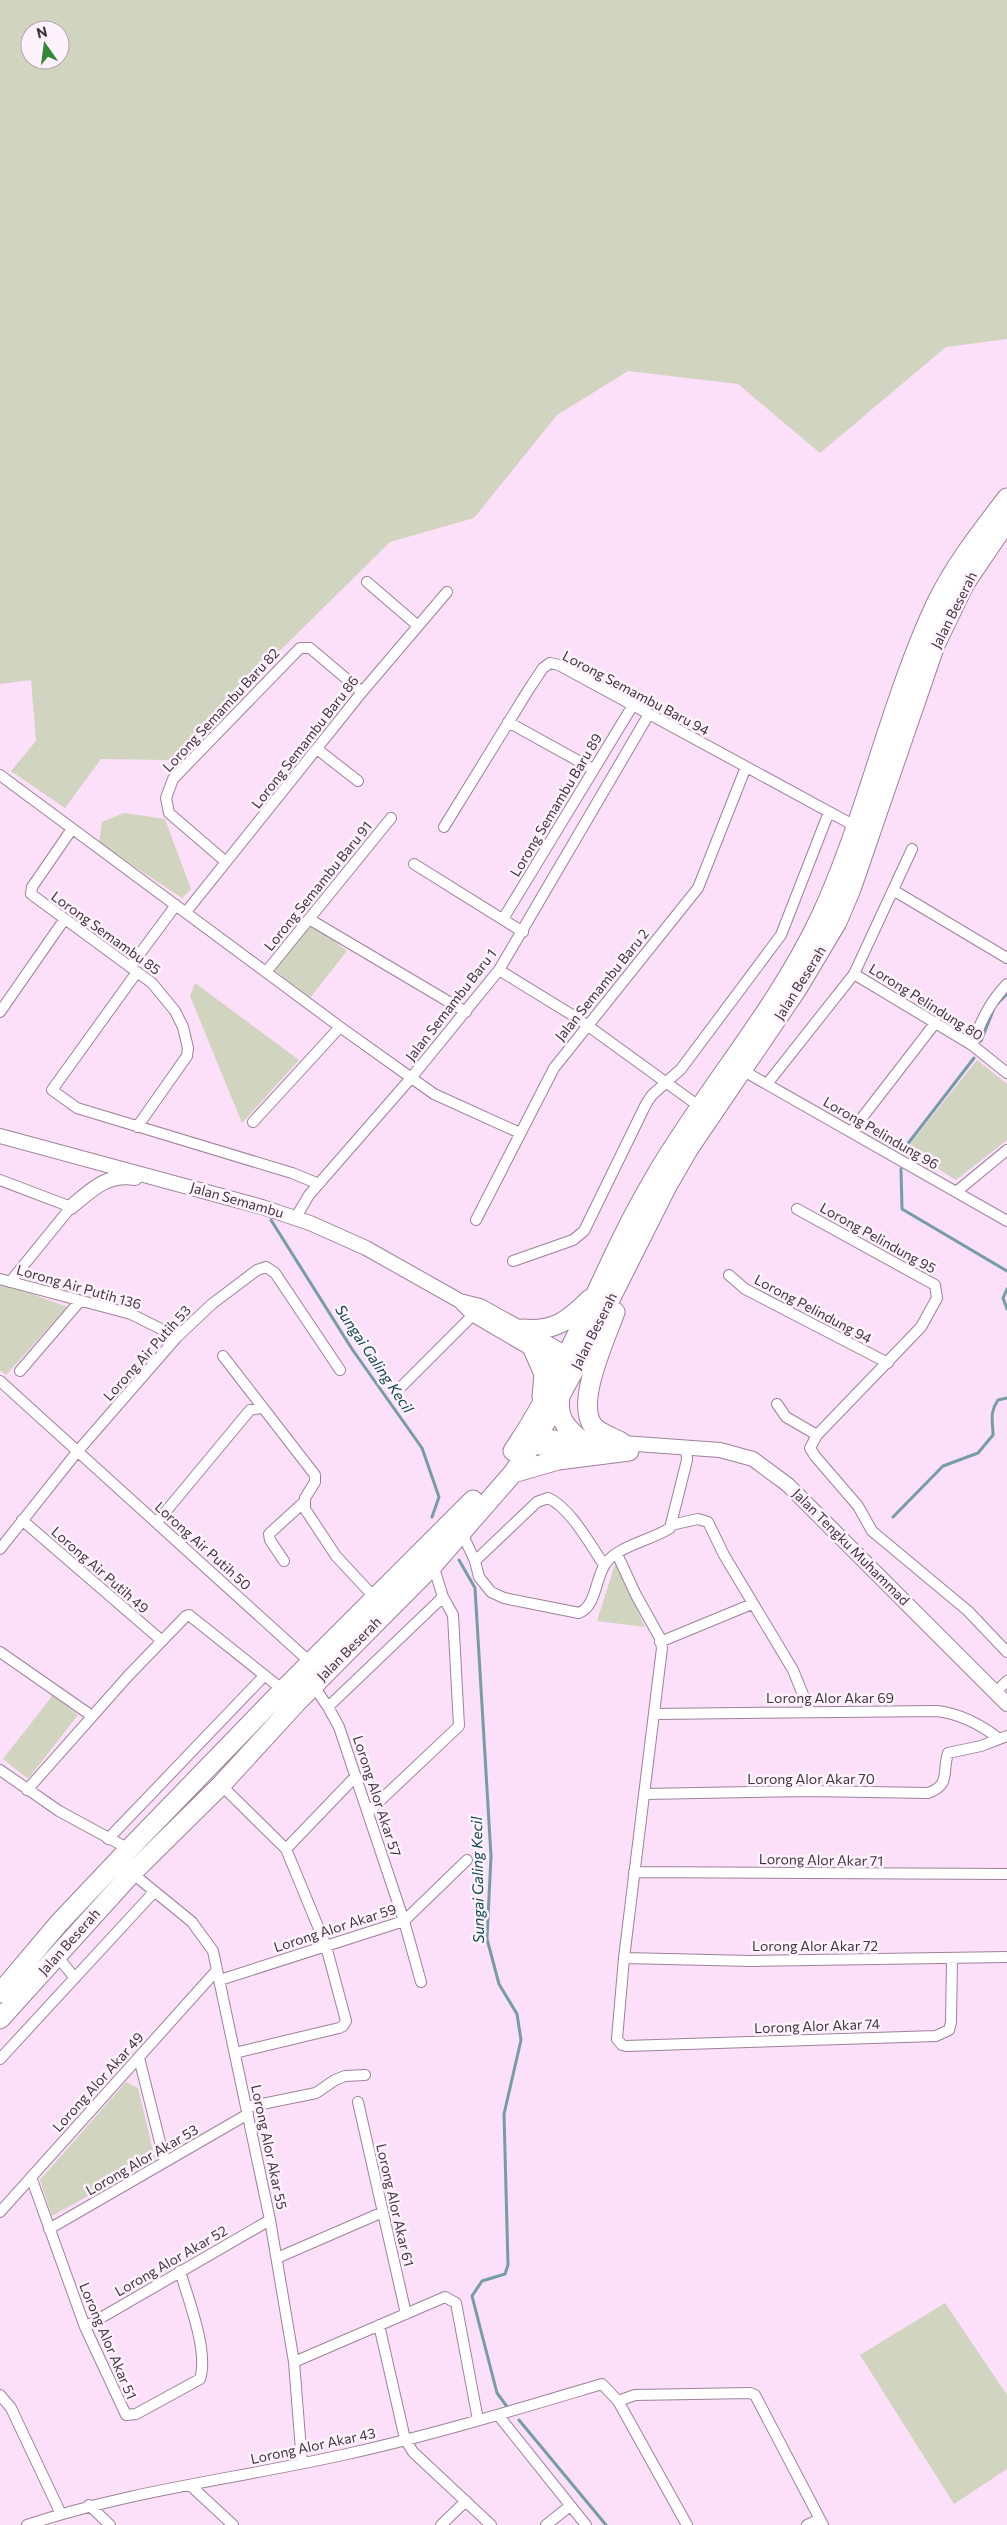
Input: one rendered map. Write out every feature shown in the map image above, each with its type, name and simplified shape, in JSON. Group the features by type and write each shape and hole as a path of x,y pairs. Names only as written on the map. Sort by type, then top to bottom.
{"highway":[{"name":"Jalan Beserah","path":"0,1993 59,1923 129,1849 282,1690 376,1599 422,1549 483,1490 529,1438 560,1396 570,1363 599,1290 654,1178 762,1016 805,946 824,908 904,686 936,604 963,558 1007,498"},
{"name":"Jalan Beserah","path":"0,2019 132,1873 221,1786 313,1685 433,1565 513,1472 541,1406 570,1363 666,1186 689,1148 797,989 837,922 851,889 935,645 965,583 1007,521"},
{"path":"625,1446 594,1428 587,1410 588,1390 618,1301 666,1186"},
{"path":"522,1329 538,1331 560,1325 599,1290"},
{"path":"533,1349 542,1367 545,1380 541,1406"},
{"path":"560,1396 558,1409 563,1424 581,1440"},
{"path":"513,1472 558,1460 625,1446"}],"main road":[{"name":"Jalan Semambu","path":"0,1136 296,1217 366,1248 477,1310 522,1329 570,1363"},
{"path":"71,1207 101,1182 113,1178 126,1176 187,1186"},
{"name":"Jalan Semambu","path":"477,1310 533,1349 570,1363"},
{"name":"Jalan Tengku Muhammad","path":"529,1438 581,1440 625,1446"},
{"name":"Jalan Tengku Muhammad","path":"529,1438 552,1449 625,1446 686,1447 720,1450 753,1459 768,1468 866,1562 1007,1704"}],"street":[{"path":"367,582 417,625"},
{"name":"Lorong Semambu Baru 86","path":"186,912 362,692 447,592"},
{"name":"Lorong Semambu Baru 82","path":"226,862 169,813 166,798 173,779 298,649 310,648 362,692"},
{"name":"Lorong Semambu Baru 94","path":"444,827 508,722 543,668 550,663 559,665 855,826"},
{"name":"Lorong Semambu Baru 89","path":"502,919 633,705"},
{"name":"Jalan Semambu Baru 1","path":"296,1217 309,1195 411,1078 499,970 649,714"},
{"path":"508,722 593,769"},
{"path":"317,749 358,781"},
{"name":"Jalan Semambu Baru 2","path":"476,1220 551,1073 586,1026 698,888 746,767"},
{"name":"Lorong Semambu Baru 91","path":"0,775 340,1027 434,1094 520,1133"},
{"path":"513,1261 580,1236 646,1104 681,1069 781,935 829,812"},
{"name":"Lorong Semambu Baru 91","path":"266,972 391,818"},
{"name":"Lorong Semambu 85","path":"72,830 31,891 34,897 152,983 175,1011 188,1048 184,1062 137,1127"},
{"path":"767,1084 854,974 912,848"},
{"path":"414,864 523,932"},
{"path":"893,890 1007,958"},
{"path":"176,905 52,1090 77,1108 292,1173 319,1184"},
{"path":"309,919 466,1012"},
{"path":"0,1012 64,920"},
{"path":"499,970 586,1026 700,1107"},
{"name":"Lorong Pelindung 80","path":"854,974 972,1045 1007,1073"},
{"path":"972,1045 992,1000 1007,984"},
{"path":"851,1132 936,1022"},
{"path":"253,1122 340,1027"},
{"name":"Lorong Pelindung 96","path":"742,1070 1007,1220"},
{"path":"956,1192 1007,1150"},
{"path":"0,1180 71,1207 5,1281"},
{"name":"Lorong Pelindung 95","path":"797,1209 935,1285 937,1298 921,1327 888,1363"},
{"name":"Lorong Air Putih 53","path":"0,1549 77,1452 177,1336 212,1304 256,1270 266,1267 275,1273 340,1370"},
{"name":"Lorong Pelindung 94","path":"729,1275 745,1289 888,1363"},
{"name":"Lorong Air Putih 136","path":"5,1281 131,1314 177,1336"},
{"path":"20,1371 80,1300"},
{"path":"401,1387 477,1310"},
{"path":"223,1356 261,1408 317,1478 304,1503 269,1534 270,1540 284,1561"},
{"path":"888,1363 817,1435 811,1443 812,1452 858,1506 872,1531 968,1611 1007,1652"},
{"name":"Lorong Air Putih 50","path":"0,1381 310,1662"},
{"path":"777,1404 786,1417 817,1435"},
{"path":"157,1522 250,1410 261,1408"},
{"path":"461,1531 475,1561 479,1577 495,1595 575,1613 583,1612 588,1606 604,1565 617,1554 667,1530 671,1525 687,1460 686,1447"},
{"path":"475,1561 537,1502 548,1498 555,1502 578,1526 604,1565"},
{"path":"304,1503 305,1508 336,1556 376,1599"},
{"path":"671,1525 698,1518 708,1522 752,1604 793,1670 810,1712"},
{"name":"Lorong Air Putih 49","path":"22,1520 160,1640"},
{"path":"617,1554 662,1648 647,1758 645,1794 624,1958"},
{"path":"368,1812 459,1726 453,1615 443,1597 433,1565"},
{"path":"328,1707 443,1597"},
{"path":"660,1642 752,1604"},
{"path":"26,1790 160,1640 189,1615 263,1677 282,1690"},
{"path":"0,1652 92,1716"},
{"path":"108,1839 263,1677"},
{"path":"995,1693 1007,1681"},
{"name":"Lorong Alor Akar 57","path":"313,1685 339,1727 404,1921 421,1982"},
{"name":"Lorong Alor Akar 69","path":"654,1714 952,1713 1003,1737"},
{"name":"Lorong Alor Akar 70","path":"645,1794 810,1791 928,1793 941,1787 944,1781 948,1753 981,1746 1003,1737"},
{"path":"0,1770 26,1790 108,1839 129,1849"},
{"path":"286,1849 356,1777"},
{"path":"221,1786 286,1849 326,1946 346,2021 343,2026 235,2053"},
{"name":"Lorong Alor Akar 59","path":"218,1975 326,1946 404,1921 466,1860"},
{"name":"Lorong Alor Akar 71","path":"634,1872 1007,1874"},
{"name":"Lorong Alor Akar 55","path":"132,1873 192,1922 212,1951 277,2258 294,2362 302,2463"},
{"path":"0,2059 154,1892"},
{"path":"56,1955 75,1978"},
{"name":"Lorong Alor Akar 72","path":"624,1958 952,1960 1007,1957"},
{"name":"Lorong Alor Akar 74","path":"624,1958 617,2039 622,2045 626,2046 936,2036 949,2030 951,2022 952,1960"},
{"name":"Lorong Alor Akar 49","path":"0,2212 138,2058 218,1975"},
{"path":"138,2058 166,2162"},
{"path":"247,2111 316,2093 335,2080 345,2076 365,2075"},
{"name":"Lorong Alor Akar 61","path":"358,2102 406,2314"},
{"name":"Lorong Alor Akar 53","path":"49,2229 166,2162 247,2111"},
{"name":"Lorong Alor Akar 51","path":"31,2177 84,2327 126,2415 136,2414 200,2379 203,2367 200,2348 180,2271"},
{"path":"277,2258 383,2212"},
{"name":"Lorong Alor Akar 52","path":"84,2327 270,2220"},
{"path":"294,2362 445,2297 456,2303 478,2420"},
{"path":"379,2325 405,2440 413,2452 491,2525"},
{"name":"Lorong Alor Akar 43","path":"27,2525 89,2506 405,2440 602,2384 618,2401"},
{"path":"687,2525 618,2401 634,2396 755,2395 822,2522 807,2525"},
{"path":"0,2396 11,2408 61,2514"},
{"path":"498,2415 586,2525"},
{"path":"191,2486 234,2525"},
{"path":"441,2525 466,2501"},
{"path":"89,2506 110,2525"},
{"path":"546,2525 570,2506"}],"green space":[{"path":"0,0 1007,0 1007,339 946,347 820,453 738,384 628,371 557,415 474,518 390,542 169,760 101,759 65,808 11,771 36,741 31,680 0,684"},
{"path":"124,813 165,819 191,889 182,898 99,843 102,822"},
{"path":"310,922 347,951 310,998 273,969"},
{"path":"195,983 299,1060 242,1123 190,996"},
{"path":"977,1060 1007,1084 1007,1140 956,1180 906,1149"},
{"path":"0,1282 67,1307 6,1375 0,1370"},
{"path":"616,1561 645,1627 597,1621"},
{"path":"53,1695 78,1715 28,1779 3,1759"},
{"path":"126,2082 138,2088 155,2159 52,2216 40,2180"},
{"path":"945,2303 1007,2395 1007,2469 954,2504 860,2355"}],"waterway":[{"path":"981,1041 995,1006 1007,994"},
{"path":"903,1150 974,1058"},
{"path":"901,1169 902,1209 1007,1271"},
{"name":"Sungai Galing Kecil","path":"271,1220 352,1349 422,1448 439,1497 432,1517"},
{"path":"1007,1289 1003,1298 1007,1309"},
{"path":"893,1517 943,1466 978,1453 993,1435 992,1417 995,1405 998,1400 1007,1398"},
{"name":"Sungai Galing Kecil","path":"459,1560 475,1588 491,1856 487,1939 499,1984 517,2014 521,2040 504,2114 508,2265 505,2274 482,2281 472,2296 497,2393 508,2408"},
{"name":"Sungai Galing Kecil","path":"519,2420 606,2525"}]}
